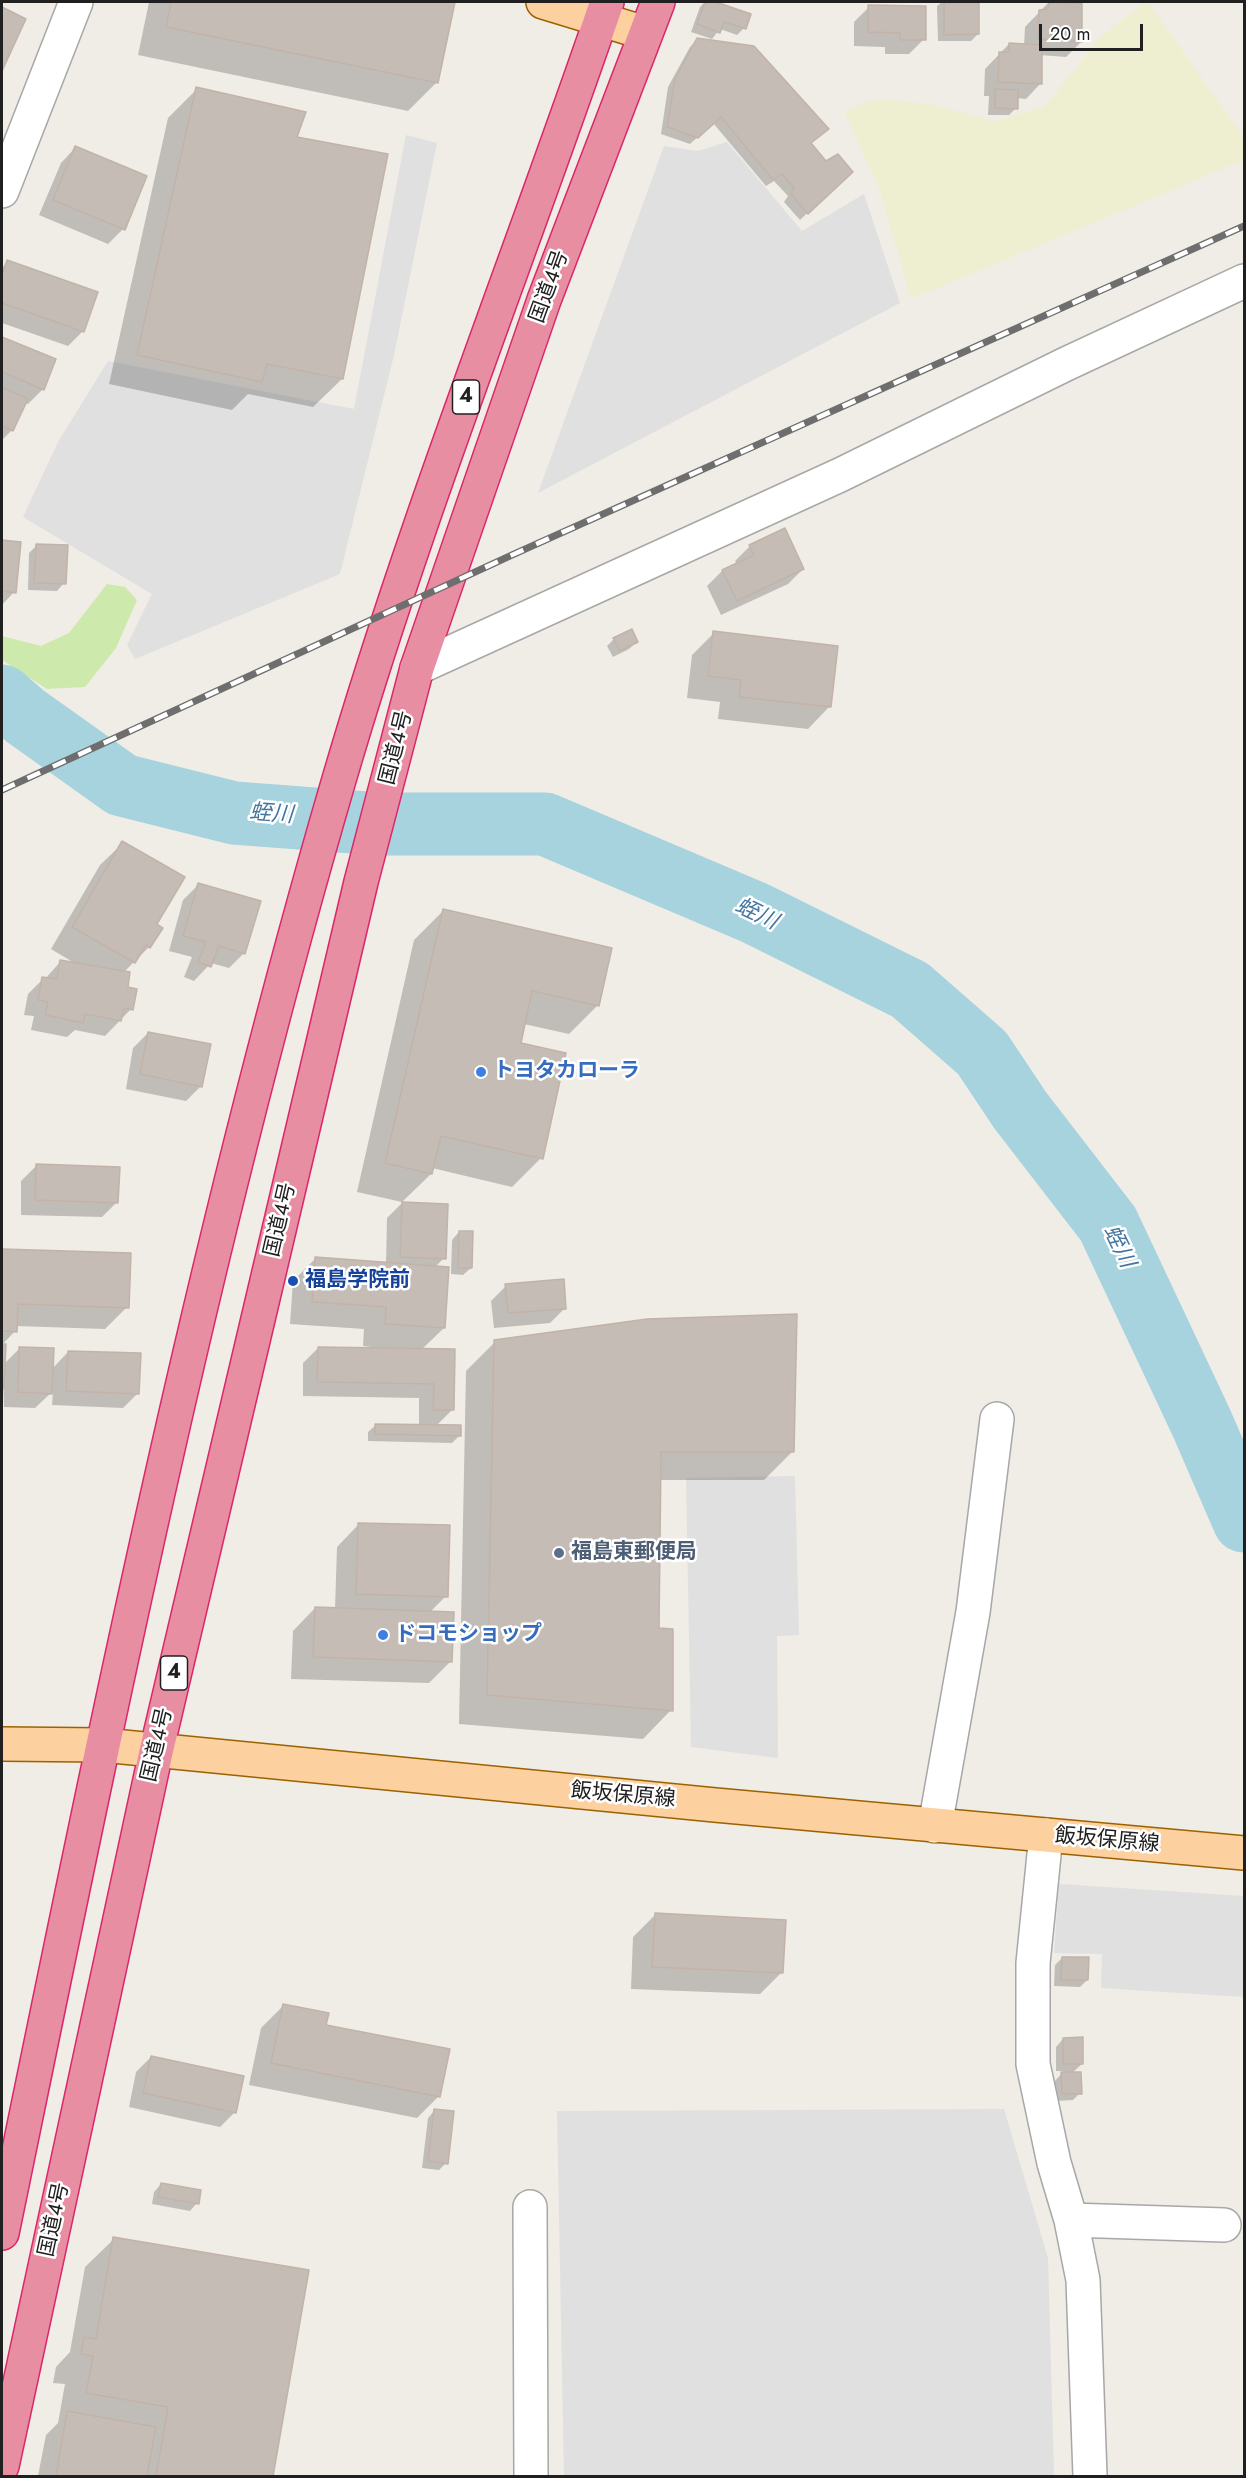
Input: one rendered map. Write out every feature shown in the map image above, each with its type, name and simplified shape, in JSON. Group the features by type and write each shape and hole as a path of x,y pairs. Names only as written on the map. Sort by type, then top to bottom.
{"highway":[{"name":"国道4号","path":"2,2466 156,1752 361,882 417,668 544,300 658,2"},
{"name":"国道4号","path":"2,2233 103,1745 220,1223 314,868 339,778 408,557 604,10"}],"main road":[{"path":"543,2 604,10 645,33"},
{"name":"飯坂保原線","path":"2,1744 103,1745 156,1752 935,1826 1245,1853"}],"street":[{"path":"2,191 76,2"},
{"path":"417,668 840,475 1066,364 1245,281"},
{"path":"935,1826 973,1612 997,1419"},
{"path":"1046,1835 1033,1963 1033,2064 1054,2163 1071,2220 1083,2280 1090,2476"},
{"path":"530,2207 531,2476"},
{"path":"1071,2220 1224,2225"}],"green space":[{"path":"1144,2 1148,2 1244,138 1244,160 911,299 879,188 844,111 875,99 928,104 995,121 1045,106 1101,37"},
{"path":"107,584 125,587 137,600 116,648 85,687 47,689 2,660 2,636 41,646 69,633"}],"shaded area":[{"path":"406,135 437,143 394,355 340,574 135,659 127,645 152,594 23,517 58,442 108,361 354,409"},
{"path":"727,142 802,231 864,194 900,303 538,493 664,146 698,151"},
{"path":"795,1476 799,1635 777,1636 778,1758 691,1747 686,1478"},
{"path":"1059,1884 1244,1896 1244,1997 1101,1988 1102,1954 1054,1953"},
{"path":"1004,2109 1048,2258 1054,2476 564,2476 557,2111"}],"building":[{"path":"171,2 455,2 438,83 166,27"},
{"path":"705,2 716,2 751,14 746,29 724,22 720,33 697,24"},
{"path":"944,2 979,2 979,34 944,35"},
{"path":"1049,2 1082,3 1082,42 1038,39 1039,10 1048,9"},
{"path":"868,5 926,6 926,40 900,40 900,33 868,32"},
{"path":"2,7 26,19 2,71"},
{"path":"697,38 754,46 829,129 811,143 826,161 838,154 853,172 808,214 791,194 794,188 782,174 773,180 721,117 698,138 667,127 675,79"},
{"path":"1009,43 1042,45 1042,84 998,82 999,52 1009,52"},
{"path":"196,87 306,112 297,137 388,154 343,379 267,364 262,382 137,355"},
{"path":"995,89 1018,90 1018,109 995,108"},
{"path":"75,146 147,176 125,230 53,200"},
{"path":"7,260 98,292 84,332 2,303 2,276"},
{"path":"2,337 56,359 44,390 2,372"},
{"path":"2,387 28,399 13,431 2,426"},
{"path":"785,528 804,569 737,601 722,570 754,555 749,545"},
{"path":"2,540 21,542 16,593 2,591"},
{"path":"36,544 68,545 66,584 34,583"},
{"path":"632,629 638,642 620,651 613,638"},
{"path":"713,631 838,646 831,707 739,697 741,680 708,676"},
{"path":"122,841 185,877 157,924 163,928 150,948 146,945 135,963 72,927"},
{"path":"198,883 261,901 245,954 219,946 211,967 198,962 206,942 183,936"},
{"path":"443,909 612,948 599,1006 532,991 521,1043 566,1053 543,1159 441,1136 432,1174 385,1163"},
{"path":"60,960 130,972 128,987 137,989 133,1010 124,1008 121,1021 85,1014 83,1023 45,1015 48,1002 38,1000 42,977 57,979"},
{"path":"148,1032 211,1044 202,1087 140,1074"},
{"path":"36,1164 120,1167 118,1203 35,1200"},
{"path":"402,1202 448,1204 446,1259 400,1257"},
{"path":"459,1231 473,1231 472,1268 458,1268"},
{"path":"2,1249 131,1253 129,1308 18,1304 17,1332 2,1331"},
{"path":"315,1257 449,1267 445,1328 385,1324 386,1307 312,1302"},
{"path":"564,1279 566,1309 508,1313 505,1284"},
{"path":"797,1314 794,1452 661,1452 659,1628 673,1629 673,1711 487,1695 494,1340 647,1319"},
{"path":"2,1344 6,1344 4,1388 2,1388"},
{"path":"19,1347 54,1348 52,1394 18,1392"},
{"path":"318,1347 455,1349 454,1410 433,1410 434,1384 317,1382"},
{"path":"68,1351 141,1353 139,1394 66,1391"},
{"path":"375,1424 461,1425 461,1436 375,1434"},
{"path":"358,1523 450,1525 448,1597 356,1594"},
{"name":"ドコモショップ","path":"315,1607 454,1612 452,1662 313,1657"},
{"path":"655,1913 786,1920 783,1973 652,1967"},
{"path":"1062,1957 1089,1957 1088,1980 1061,1980"},
{"path":"283,2004 329,2013 326,2025 450,2049 440,2097 271,2063"},
{"path":"1083,2037 1083,2064 1063,2064 1063,2038"},
{"path":"151,2056 244,2076 236,2113 143,2093"},
{"path":"1061,2072 1081,2072 1082,2094 1062,2094"},
{"path":"434,2109 454,2111 448,2164 428,2161"},
{"path":"161,2183 201,2190 199,2204 158,2197"},
{"path":"113,2237 309,2270 273,2476 156,2476 168,2407 86,2393 93,2356 81,2354 84,2337 96,2339"},
{"path":"67,2411 156,2427 147,2476 56,2476"}],"waterway":[{"name":"蛭川","path":"2,696 25,716 122,785 234,813 380,824 545,824 755,913 910,990 982,1053 1020,1110 1108,1224 1202,1424 1244,1521"}],"railway":[{"path":"2,790 512,555 1244,226"}],"place":[{"name":"トヨタカローラ","path":"481,1072"},
{"name":"福島学院前","path":"293,1281"},
{"name":"福島東郵便局","path":"559,1553"},
{"name":"ドコモショップ","path":"383,1635"}]}
